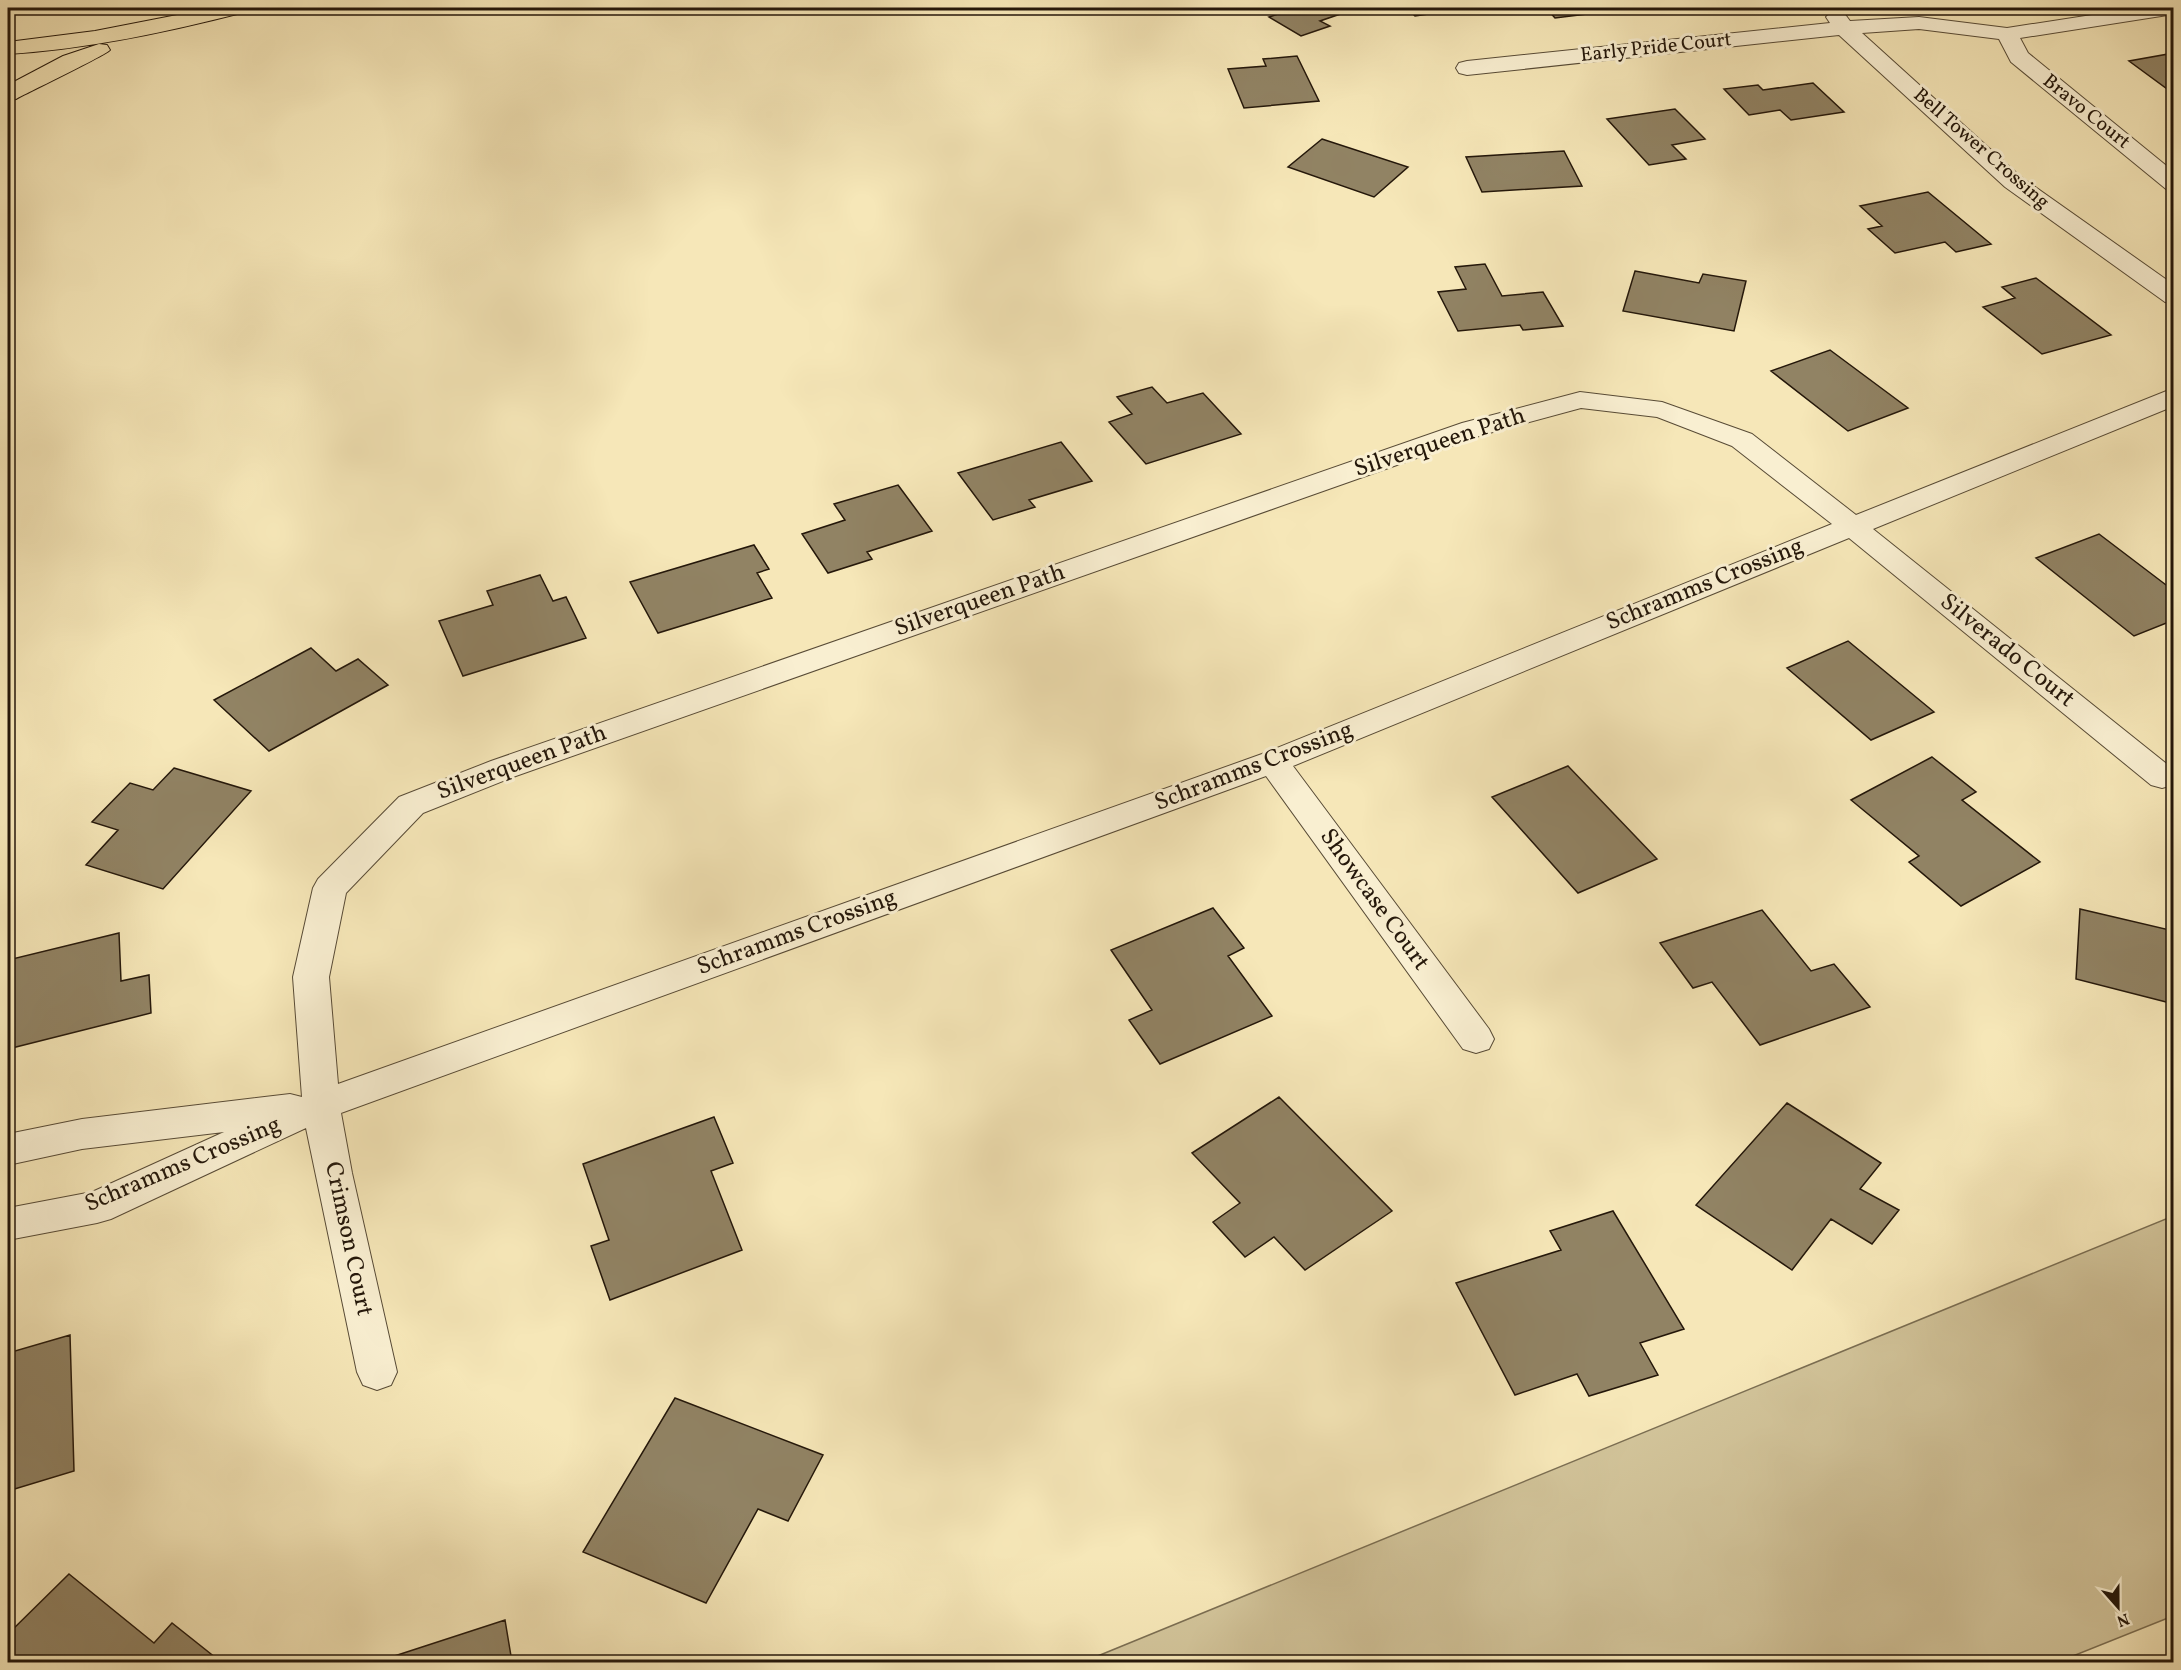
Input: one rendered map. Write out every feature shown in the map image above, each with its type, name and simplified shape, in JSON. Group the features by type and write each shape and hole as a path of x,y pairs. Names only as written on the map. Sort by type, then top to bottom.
{"highway":[{"path":"8,48 74,43 157,28 238,8"},
{"path":"8,94 71,61 157,28"}],"street":[{"name":"Bell Tower Crossing","path":"1831,8 1844,27 2013,182 2174,297"},
{"name":"Early Pride Court","path":"1467,68 1844,27 1919,23 2007,34 2174,8"},
{"name":"Bravo Court","path":"2007,34 2019,57 2174,183"},
{"name":"Schramms Crossing","path":"8,1224 96,1207 321,1105 1273,762 2174,396"},
{"name":"Silverqueen Path","path":"321,1105 311,977 330,888 411,805 502,769 1472,429 1580,400 1662,410 1742,440 1852,525"},
{"name":"Silverado Court","path":"1852,525 2162,777"},
{"name":"Showcase Court","path":"1273,762 1476,1039"},
{"name":"Schramms Crossing","path":"8,1149 82,1134 321,1105"},
{"name":"Crimson Court","path":"321,1105 333,1173 376,1372"}],"shaded area":[{"path":"2173,1216 2173,1616 2058,1662 1083,1662"}],"building":[{"path":"1290,8 1358,8 1320,21 1330,26 1301,36 1269,17 1293,9"},
{"path":"1407,8 1470,8 1415,16"},
{"path":"1546,8 1636,8 1555,18"},
{"path":"2174,53 2174,94 2129,61"},
{"path":"1297,56 1319,101 1244,108 1228,69 1266,66 1263,59"},
{"path":"1813,83 1844,112 1791,120 1780,110 1749,115 1724,89 1758,85 1763,90"},
{"path":"1675,109 1705,139 1672,145 1686,159 1649,165 1607,119"},
{"path":"1322,139 1408,167 1374,197 1288,167"},
{"path":"1564,151 1582,186 1482,192 1466,157"},
{"path":"1928,192 1991,244 1956,252 1945,242 1895,253 1868,229 1882,226 1860,206"},
{"path":"1485,264 1502,296 1543,292 1563,326 1523,330 1520,325 1458,331 1438,292 1466,289 1455,267"},
{"path":"1635,271 1699,283 1703,274 1746,281 1734,331 1623,311"},
{"path":"2036,278 2111,335 2042,354 1983,307 2015,298 2002,287"},
{"path":"1830,350 1908,408 1848,431 1771,371"},
{"path":"1152,387 1167,403 1203,393 1241,434 1146,464 1109,422 1132,414 1117,397"},
{"path":"1061,442 1092,481 1029,500 1035,507 993,520 958,473"},
{"path":"898,485 932,531 867,552 872,559 828,573 802,534 845,520 834,504"},
{"path":"2099,534 2174,591 2174,620 2134,636 2036,558"},
{"path":"754,545 769,569 757,573 772,598 658,633 630,582"},
{"path":"540,575 553,601 566,597 586,638 463,676 439,621 493,605 487,591"},
{"path":"1848,641 1934,712 1871,740 1787,668"},
{"path":"311,648 336,671 358,659 388,685 269,751 214,700"},
{"path":"1932,757 1976,792 1962,800 2040,862 1961,906 1909,862 1919,856 1851,800"},
{"path":"1568,766 1657,859 1578,893 1492,797"},
{"path":"174,768 251,791 163,889 86,865 118,830 92,822 130,783 153,790"},
{"path":"1213,908 1244,948 1228,956 1272,1016 1160,1064 1129,1020 1152,1010 1111,950"},
{"path":"2080,909 2174,931 2174,1004 2076,979"},
{"path":"1762,910 1811,971 1834,964 1870,1007 1760,1045 1712,982 1693,988 1660,943"},
{"path":"119,933 121,981 149,975 151,1013 8,1049 8,960"},
{"path":"1279,1097 1392,1211 1305,1270 1274,1237 1245,1257 1213,1222 1240,1203 1192,1153"},
{"path":"1787,1103 1881,1163 1860,1189 1899,1210 1872,1244 1831,1219 1792,1270 1696,1205"},
{"path":"714,1117 733,1163 711,1171 742,1250 610,1300 591,1246 609,1240 583,1164"},
{"path":"1613,1211 1684,1329 1640,1343 1658,1375 1589,1396 1577,1374 1515,1395 1456,1283 1561,1250 1550,1231"},
{"path":"70,1335 74,1471 8,1491 8,1353"},
{"path":"675,1398 823,1455 788,1521 758,1509 706,1603 583,1552"},
{"path":"69,1574 154,1643 172,1623 221,1662 8,1662 8,1634"},
{"path":"505,1620 512,1662 376,1662"}]}
